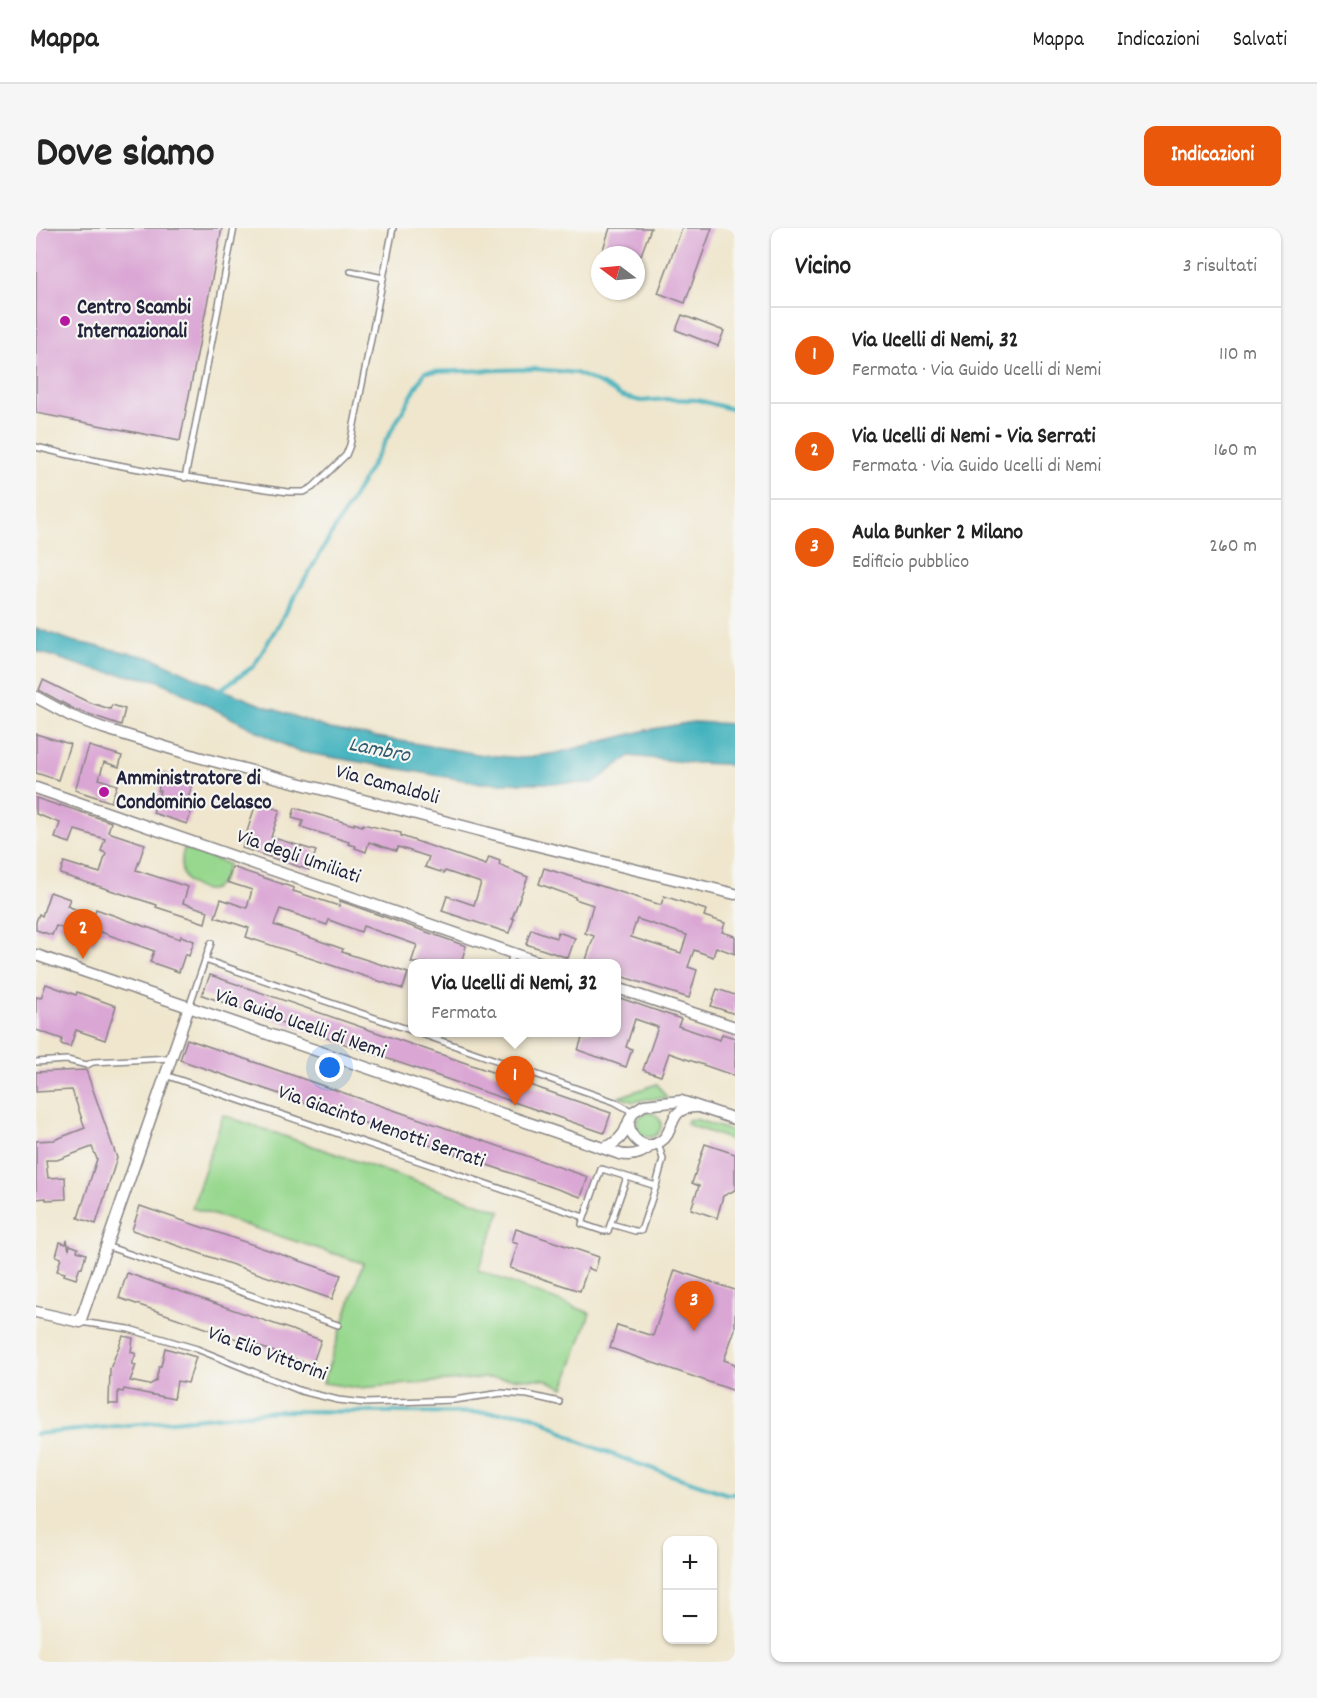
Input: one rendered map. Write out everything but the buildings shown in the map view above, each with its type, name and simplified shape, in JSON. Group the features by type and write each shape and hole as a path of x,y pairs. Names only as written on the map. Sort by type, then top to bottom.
{"street":[{"name":"Via Camaldoli","path":"36,698 71,716 103,728 198,756 539,846 735,894"},
{"name":"Via degli Umiliati","path":"36,788 511,958"},
{"name":"Via Guido Ucelli di Nemi","path":"36,955 602,1148 629,1155 645,1151 655,1144"},
{"path":"621,989 735,1027"},
{"path":"80,1322 189,1007"},
{"path":"602,1148 622,1137 632,1115 644,1105 678,1101 735,1119"},
{"path":"652,1105 661,1108 666,1113 670,1124 669,1130"},
{"path":"632,1115 629,1129 634,1138 641,1144 655,1144 663,1140 680,1111 690,1107 702,1108"},
{"name":"Via Elio Vittorini","path":"36,1312 80,1322"}],"lane":[{"path":"185,478 234,228"},
{"path":"36,447 185,478 288,492 304,492 314,487 346,455 350,445 393,228"},
{"path":"351,272 383,278"},
{"name":"Via Guido Ucelli di Nemi","path":"189,1007 211,943"},
{"name":"Via Guido Ucelli di Nemi","path":"205,960 408,1030"},
{"name":"Via Guido Ucelli di Nemi","path":"429,1037 623,1105 632,1115"},
{"path":"36,1062 68,1060 87,1065 93,1062 171,1058"},
{"name":"Via Giacinto Menotti Serrati","path":"165,1075 584,1217"},
{"path":"611,1224 635,1232 641,1231 663,1159 655,1144"},
{"path":"627,1177 608,1231 582,1224 600,1171 603,1169 656,1186"},
{"path":"106,1246 338,1325"},
{"name":"Via Elio Vittorini","path":"80,1322 129,1329 197,1349 301,1390 338,1400 365,1403 454,1400 502,1393 528,1395 559,1402"}],"green space":[{"path":"184,848 228,864 218,886 208,890 197,888 184,877 181,860"},
{"path":"657,1084 667,1098 634,1102 619,1097"},
{"path":"649,1113 654,1114 660,1120 660,1130 654,1136 649,1137 644,1136 638,1130 637,1125 638,1120 644,1114"},
{"path":"223,1115 501,1211 478,1270 590,1313 564,1388 544,1379 486,1378 358,1388 323,1383 363,1263 192,1208"},
{"path":"695,1119 735,1132 735,1141 686,1124 688,1120"}],"water":[{"name":"Lambro","path":"36,628 72,641 153,658 256,703 330,729 484,755 524,758 557,753 647,730 693,722 735,724 735,768 725,764 630,756 593,783 481,783 296,751 157,680 95,670 36,651"}],"waterway":[{"path":"218,691 254,666 425,372 536,369 576,373 621,396 641,401 698,400 735,410"},
{"path":"36,1434 276,1411 524,1413 543,1420 578,1441 627,1460 727,1494 735,1494"}],"place":[{"name":"Centro Scambi Internazionali","path":"65,321"},
{"name":"Amministratore di Condominio Celasco","path":"104,792"},
{"name":"Via Ucelli di Nemi - Via Serrati","path":"83,959"},
{"name":"Via Ucelli di Nemi, 32","path":"515,1106"},
{"name":"Aula Bunker 2 Milano","path":"694,1331"}]}
